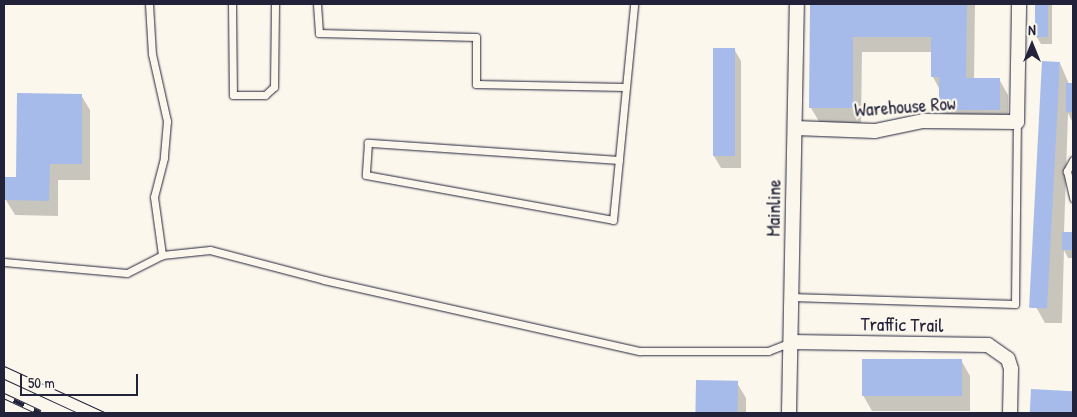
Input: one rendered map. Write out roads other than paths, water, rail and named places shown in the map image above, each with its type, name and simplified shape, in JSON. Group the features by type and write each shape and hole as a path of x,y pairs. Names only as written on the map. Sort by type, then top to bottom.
{"street":[{"name":"Mainline","path":"789,413 797,4"},
{"path":"1018,122 1019,4"},
{"name":"Warehouse Row","path":"795,128 875,131 923,121 1018,122"},
{"name":"Traffic Trail","path":"791,342 988,345 1008,359 1011,368 1010,413"}],"lane":[{"path":"149,4 152,54 167,121 164,158 154,196 162,254"},
{"path":"232,4 233,95 265,95 274,87 275,4"},
{"path":"317,4 319,33 476,36 476,84 626,87"},
{"path":"619,160 368,143 366,174 613,220 619,160 634,4"},
{"path":"791,297 1015,304 1018,122"},
{"path":"1073,160 1067,171 1073,198"},
{"path":"4,262 127,273 162,254 210,250 324,280 640,351 768,351 791,342"}],"tram line":[{"path":"4,366 106,413"},
{"path":"4,379 78,413"}],"railway":[{"path":"4,396 40,413"}]}
